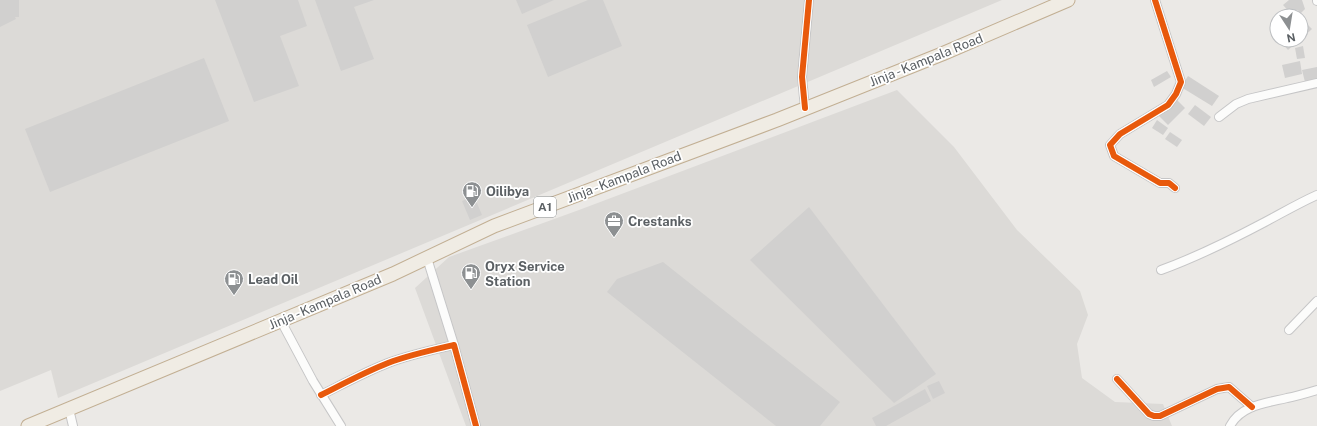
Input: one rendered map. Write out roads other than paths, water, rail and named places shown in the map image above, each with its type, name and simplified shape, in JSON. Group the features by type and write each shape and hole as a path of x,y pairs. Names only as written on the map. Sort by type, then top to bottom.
{"highway":[{"name":"Jinja - Kampala Road","path":"28,426 393,274 494,226 805,108 942,54 1068,0"}],"street":[{"path":"805,108 802,77 809,0"},
{"path":"1155,0 1181,82 1176,94 1168,105 1120,134 1110,145 1114,156 1160,183 1169,183 1175,188"},
{"path":"1219,117 1236,104 1248,98 1317,83"},
{"path":"1161,270 1208,251 1317,195"},
{"path":"427,258 454,345 476,426"},
{"path":"1289,330 1317,301"},
{"path":"281,321 313,381 341,426"},
{"path":"321,395 390,363 454,345"},
{"path":"1117,380 1149,414 1154,416 1160,416 1224,387 1229,387 1252,407"},
{"path":"1230,426 1236,416 1252,407 1317,390"},
{"path":"69,409 73,426"}],"place":[{"name":"Oilibya","path":"472,208"},
{"name":"Crestanks","path":"614,238"},
{"name":"Oryx Service Station","path":"471,290"},
{"name":"Lead Oil","path":"234,296"}]}
